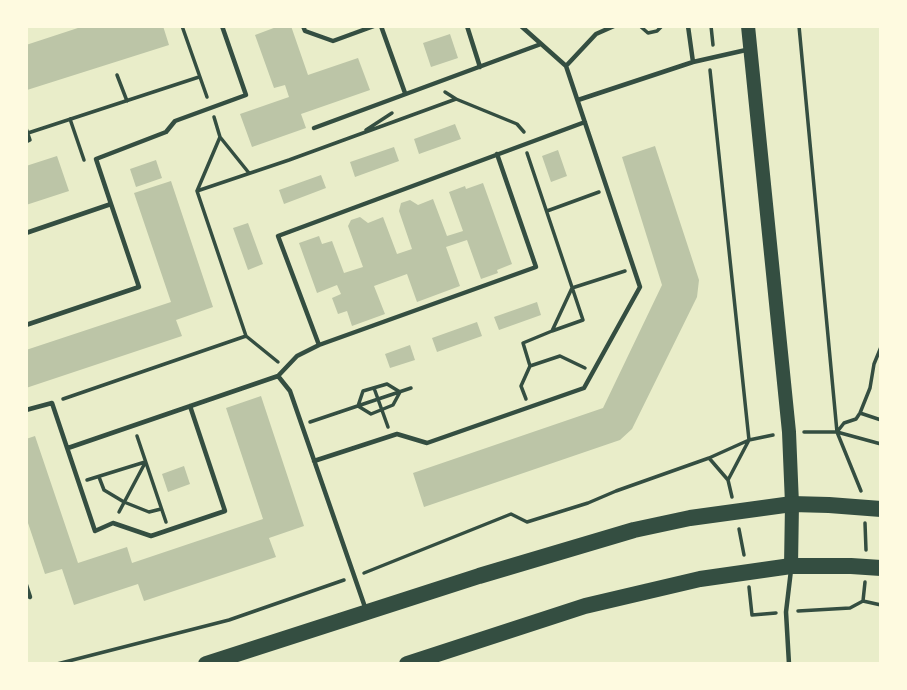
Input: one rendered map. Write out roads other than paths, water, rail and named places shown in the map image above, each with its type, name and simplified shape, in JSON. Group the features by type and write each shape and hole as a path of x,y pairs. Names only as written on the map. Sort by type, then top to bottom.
{"main road":[{"path":"748,26 789,432 791,566"},
{"path":"206,664 479,576 634,530 690,518 792,504 881,509"},
{"path":"407,664 631,594 700,579 791,566 881,568"}],"lane":[{"path":"26,325 139,287 96,159 166,132 175,121 246,95 222,26"},
{"path":"303,26 305,31 333,41 374,26"},
{"path":"381,26 405,93"},
{"path":"467,26 480,67"},
{"path":"314,461 397,434 427,443 583,388 640,287 566,66 522,26"},
{"path":"566,66 596,34 614,26"},
{"path":"688,26 693,62"},
{"path":"314,128 541,44"},
{"path":"578,100 693,62 751,50"},
{"path":"319,345 278,236 585,122"},
{"path":"68,448 278,376 297,356 319,345 536,267 497,154"},
{"path":"26,233 111,204"},
{"path":"278,376 290,391 367,612"},
{"path":"26,411 52,403 95,531 113,523 151,536 225,511 190,406"},
{"path":"787,664 786,612 791,566"},
{"path":"26,585 30,597"}]}
